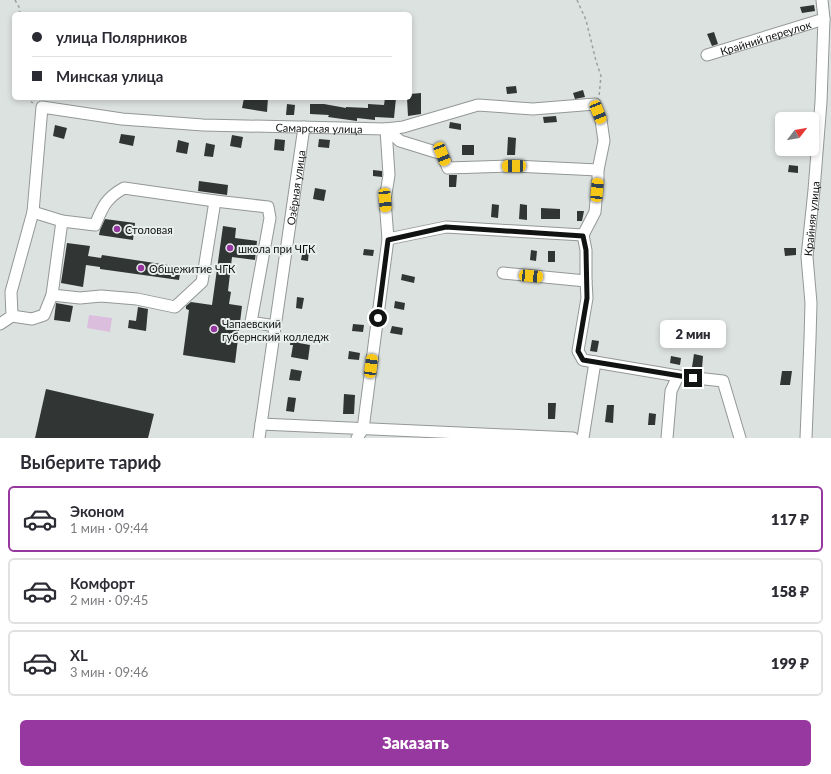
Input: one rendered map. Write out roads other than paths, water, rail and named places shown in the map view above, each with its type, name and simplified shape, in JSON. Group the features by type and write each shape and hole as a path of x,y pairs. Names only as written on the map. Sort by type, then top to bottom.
{"street":[{"name":"Крайняя улица","path":"806,438 811,303 807,257 814,190 826,103 824,19 822,0"},
{"name":"Крайний переулок","path":"707,55 824,19"},
{"name":"Самарская улица","path":"33,212 42,107 122,119 203,125 386,129 403,127 478,105 533,109 595,104 601,120 604,141 598,170"},
{"name":"Озёрная улица","path":"259,438 304,128"},
{"path":"386,129 400,141 442,154 448,168 514,166 598,170 595,212 583,236 586,250 587,298 578,351 583,360 678,376 723,381 740,438"},
{"path":"360,434 388,240 385,200 389,175 386,129"},
{"path":"12,316 11,292 33,212 62,221 96,225 104,205 112,195 124,188 268,207 270,218 251,322 275,326"},
{"path":"52,295 80,298 101,296 137,299 175,307 202,282 215,201"},
{"path":"0,324 12,316 32,319 44,314 52,295 62,221"},
{"path":"388,240 446,227 583,236"},
{"path":"503,273 586,281"},
{"path":"583,438 595,362"},
{"path":"668,438 671,391 678,376"},
{"path":"261,424 360,434 573,438"}],"place":[{"name":"Столовая","path":"117,229"},
{"name":"школа при ЧГК","path":"230,248"},
{"name":"Общежитие ЧГК","path":"141,268"},
{"name":"Чапаевский губернский колледж","path":"214,329"}]}
